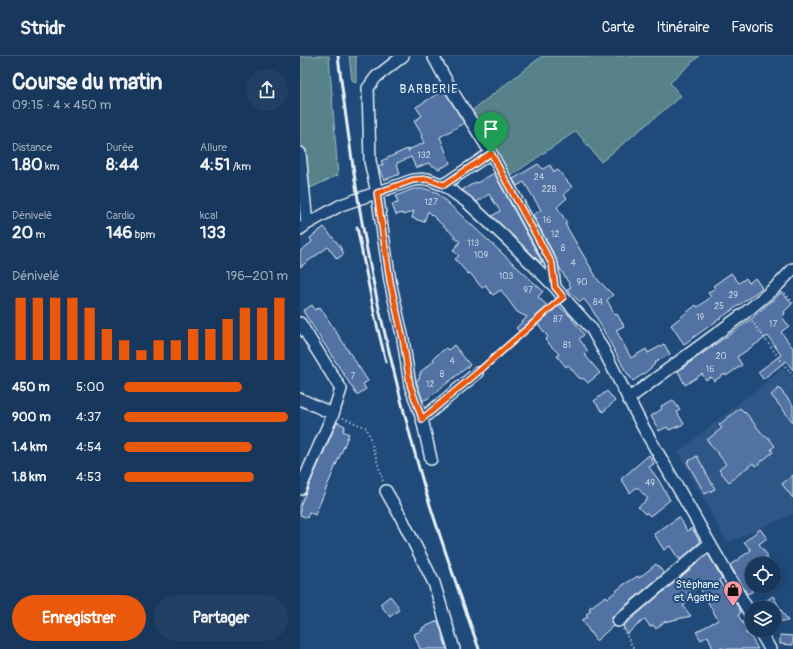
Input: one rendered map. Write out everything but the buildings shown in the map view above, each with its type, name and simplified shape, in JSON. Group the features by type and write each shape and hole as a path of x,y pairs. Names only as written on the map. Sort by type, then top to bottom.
{"street":[{"path":"403,56 376,77 368,88 370,161 377,193 390,281 403,339 410,385 422,419 431,458"},
{"path":"432,56 491,153 552,264 555,287"},
{"path":"300,153 303,227 341,205 413,180 428,179 444,185 472,207 555,287 591,328 628,399 745,605"},
{"path":"444,185 491,153"},
{"path":"628,399 746,312 778,285 793,269"},
{"path":"300,323 342,389 333,414 300,489"},
{"path":"422,419 477,373"},
{"path":"300,399 333,414"},
{"path":"386,491 402,518 434,583 454,649"},
{"path":"618,621 710,544"},
{"path":"763,637 770,649"}],"path":[{"path":"477,373 563,297"},
{"path":"746,312 793,376"},
{"path":"333,414 367,428 386,491"},
{"path":"618,621 634,649"}],"shaded area":[{"path":"783,368 793,379 793,514 727,543 678,452"}],"green space":[{"path":"300,56 329,56 338,175 300,193"},
{"path":"349,56 356,56 356,83 352,80"},
{"path":"542,56 699,56 670,83 681,96 601,162 576,131 509,177 470,112"}],"railway":[{"path":"338,56 351,154 362,220 386,338 424,486 479,649"},
{"path":"357,227 375,317 386,362"}],"place":[{"name":"Stéphane et Agathe","path":"733,607"}],"district":[{"name":"BARBERIE","path":"429,89"}],"route":[{"path":"491,153 552,264 555,287 563,297 477,373 422,419 410,385 403,339 390,281 377,193 413,180 428,179 444,185 491,153"}]}
